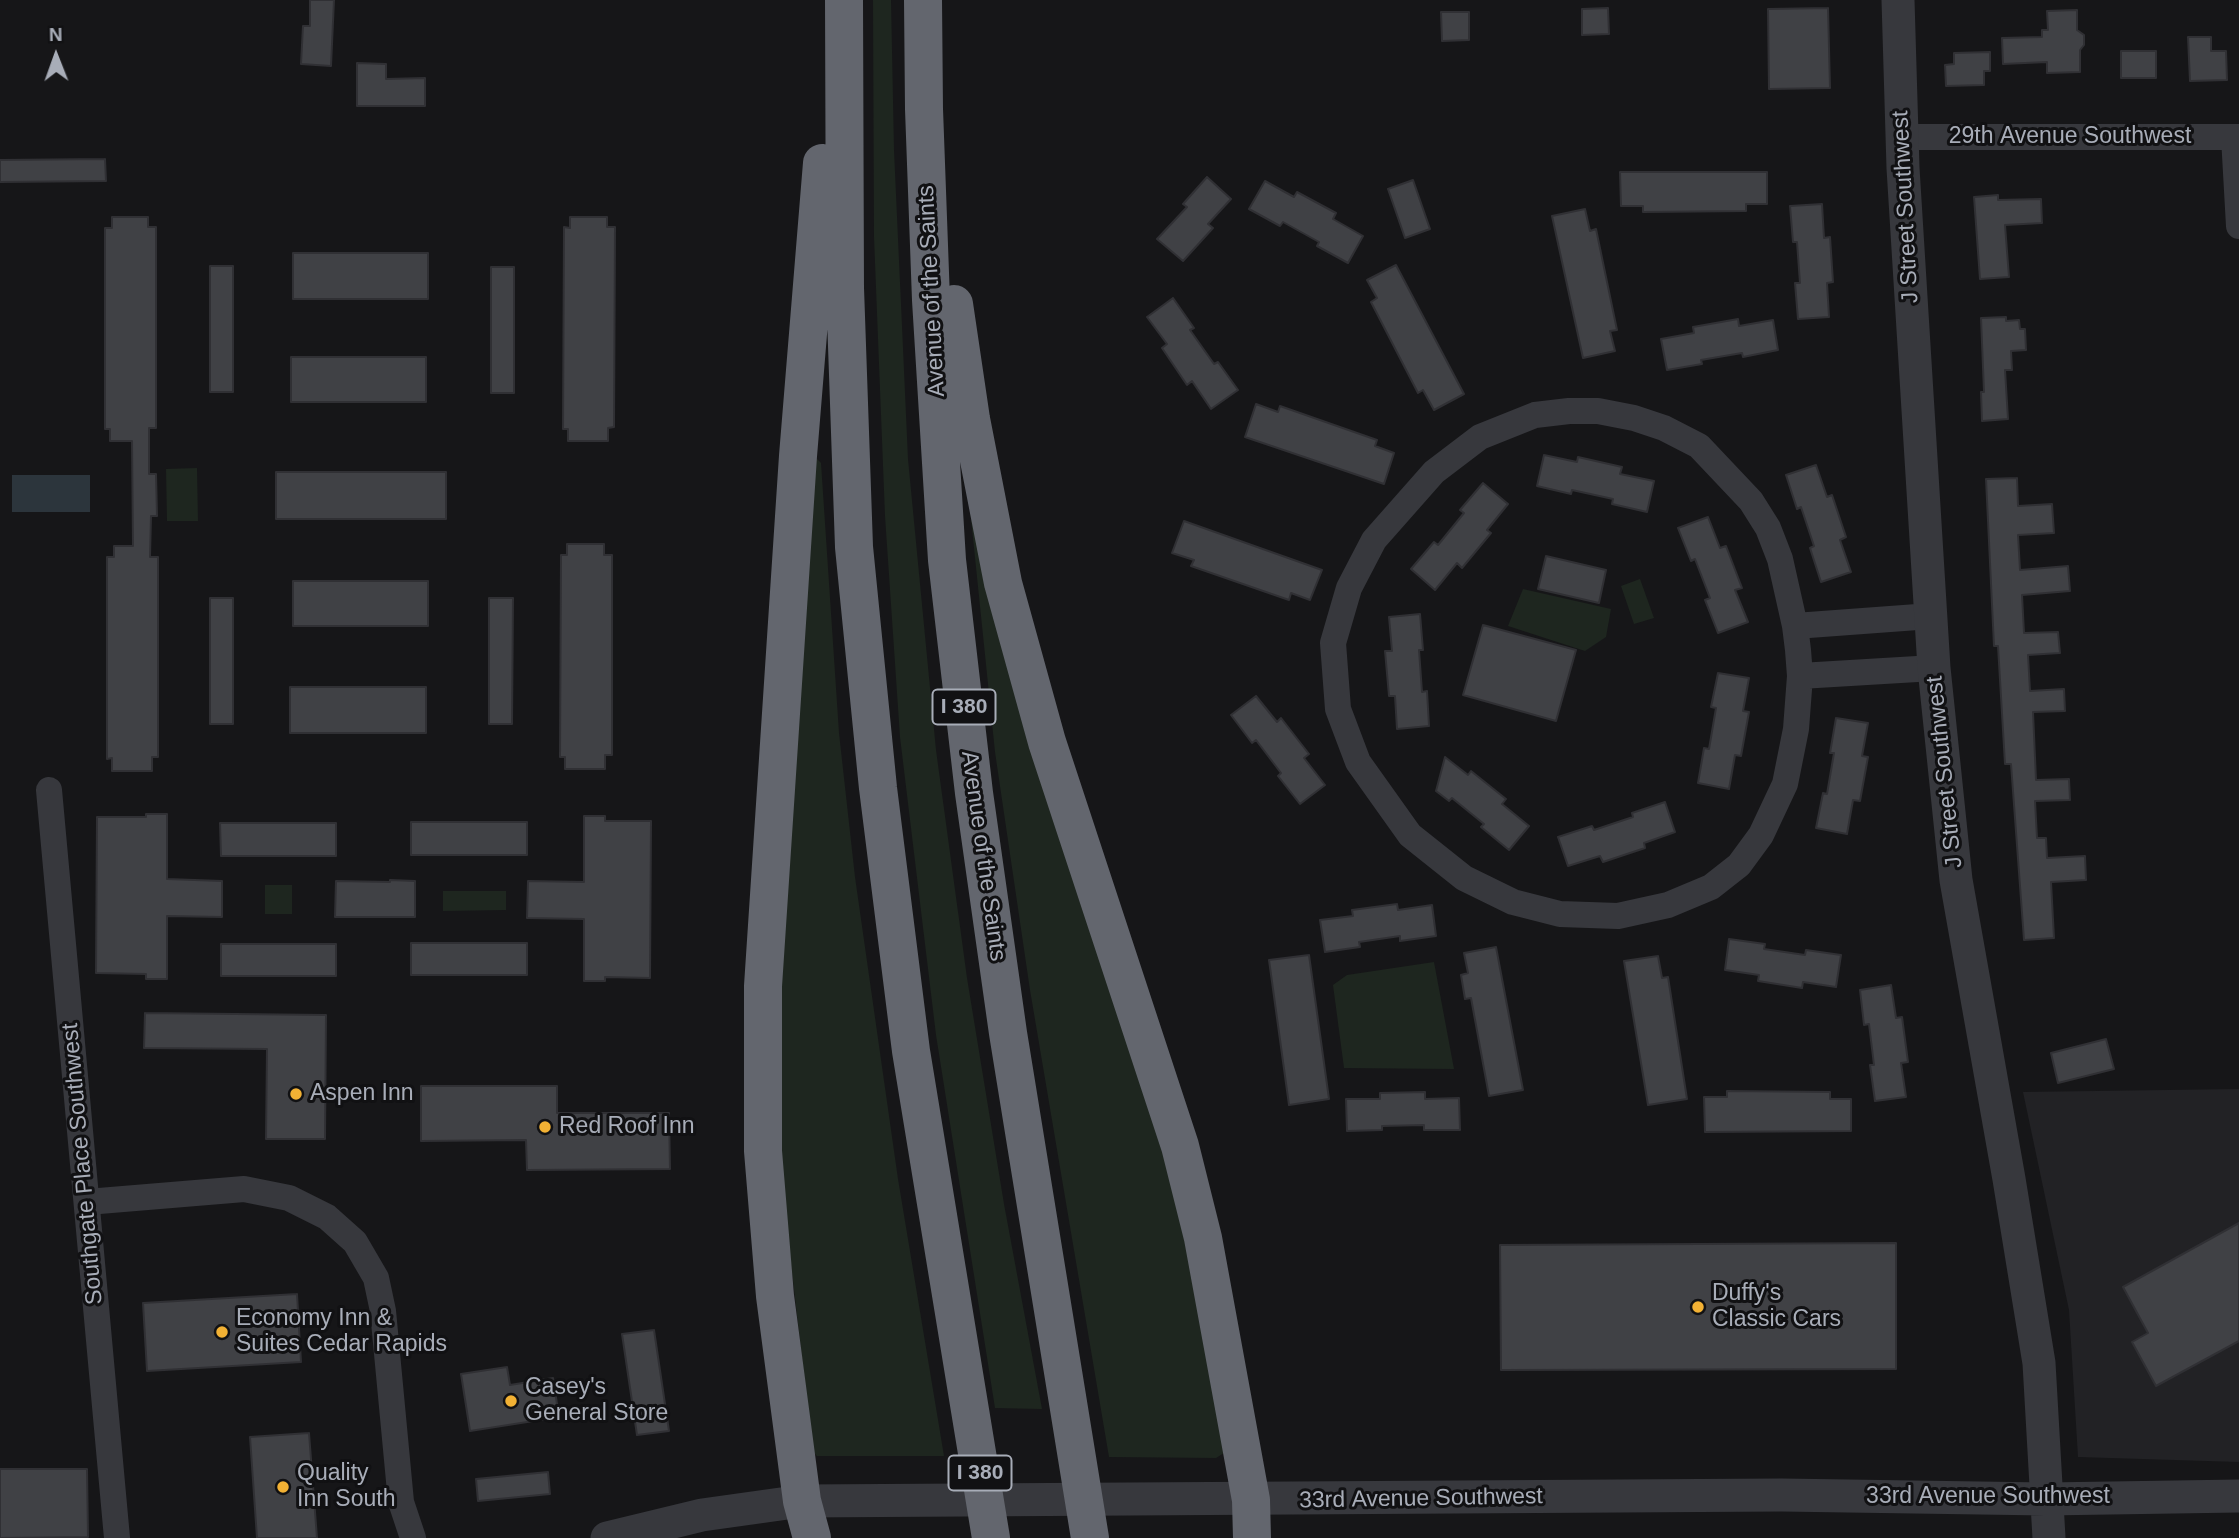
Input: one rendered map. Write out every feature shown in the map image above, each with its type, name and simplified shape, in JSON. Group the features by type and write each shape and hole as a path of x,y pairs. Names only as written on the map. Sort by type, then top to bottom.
{"highway":[{"path":"812,1538 802,1502 775,1296 763,1151 764,986 799,456 835,0"},
{"name":"I 380","path":"844,0 845,288 854,547 878,788 911,1051 991,1538"},
{"name":"Avenue of the Saints","path":"923,0 923,108 931,300 947,560 974,793 1002,993 1090,1538"},
{"path":"923,108 971,419 1003,583 1047,742 1180,1146 1203,1238 1251,1500 1252,1538"}],"street":[{"name":"J Street Southwest","path":"1898,0 1901,137 1934,668 1956,880 2038,1352 2049,1538"},
{"name":"29th Avenue Southwest","path":"1901,137 2236,137"},
{"path":"2236,137 2239,226"},
{"path":"1598,411 1634,418 1664,428 1699,446 1751,501 1768,528 1780,559 1796,626 1800,676 1796,729 1786,784 1761,835 1739,864 1711,887 1668,905 1618,916 1560,914 1513,902 1464,877 1410,835 1358,762 1338,709 1332,643 1349,588 1374,540 1434,472 1480,437 1535,415 1598,411"},
{"path":"1796,626 1931,616"},
{"path":"1800,676 1934,668"},
{"name":"Southgate Place Southwest","path":"49,790 117,1538"},
{"path":"88,1202 244,1189 289,1198 327,1217 355,1242 376,1278 383,1311 401,1502 413,1538"},
{"name":"33rd Avenue Southwest","path":"607,1538 702,1515 802,1502 1768,1496 2046,1499 2239,1496"}],"shaded area":[{"path":"873,0 891,0 894,150 908,459 936,750 967,978 1004,1204 1042,1409 995,1408 936,1035 900,737 885,516 874,237"},
{"path":"817,459 821,463 839,733 855,877 898,1179 944,1456 817,1456 813,1452 776,1135 776,967 809,460"},
{"path":"197,468 198,521 167,521 166,469"},
{"path":"966,470 1179,1204 1224,1453 1216,1458 1109,1457 1030,990 995,752"},
{"path":"12,475 90,475 90,512 12,512"},
{"path":"1640,579 1654,618 1634,624 1621,586"},
{"path":"1523,589 1611,609 1606,637 1585,651 1508,626"},
{"path":"265,885 292,885 292,914 265,914"},
{"path":"443,891 506,891 506,910 443,911"},
{"path":"1434,962 1454,1069 1344,1068 1333,985 1347,975"},
{"path":"2239,1089 2239,1462 2078,1457 2069,1310 2023,1092"}],"building":[{"path":"310,0 334,0 331,66 301,64 303,26 310,26"},
{"path":"1608,8 1609,34 1582,35 1582,9"},
{"path":"1828,8 1830,88 1769,89 1768,9"},
{"path":"2077,10 2077,30 2084,35 2084,45 2080,50 2080,72 2047,73 2047,62 2003,64 2002,38 2042,37 2042,30 2048,30 2047,11"},
{"path":"1441,12 1469,12 1469,40 1442,41"},
{"path":"2188,37 2211,37 2211,51 2226,51 2227,80 2190,81"},
{"path":"2121,51 2156,51 2156,78 2121,78"},
{"path":"1990,52 1990,71 1984,71 1984,85 1946,86 1945,65 1954,64 1954,53"},
{"path":"357,63 386,64 386,79 425,78 425,106 357,106"},
{"path":"105,159 106,181 0,182 0,160"},
{"path":"1620,172 1767,172 1767,204 1746,204 1746,211 1643,212 1643,206 1621,206"},
{"path":"1207,177 1231,199 1208,224 1213,228 1183,261 1157,239 1187,207 1183,204"},
{"path":"1413,180 1430,229 1405,238 1388,189"},
{"path":"1265,181 1294,197 1297,192 1336,213 1333,219 1363,236 1348,263 1317,246 1319,242 1283,222 1280,226 1249,209"},
{"path":"1998,195 1998,200 2041,199 2042,223 2005,225 2009,277 1980,279 1974,197"},
{"path":"1822,204 1824,238 1830,237 1833,282 1827,283 1829,317 1798,319 1795,283 1800,283 1797,242 1793,242 1790,206"},
{"path":"1585,209 1590,231 1596,229 1617,330 1610,331 1615,351 1583,358 1552,216"},
{"path":"112,217 148,217 148,227 156,227 156,428 149,428 149,474 156,474 157,516 151,516 150,557 158,557 158,757 152,757 152,771 112,771 112,758 107,759 107,557 114,557 114,546 133,546 132,441 110,441 110,429 105,429 105,228 112,228"},
{"path":"570,217 607,217 607,227 615,227 614,427 608,428 608,441 568,441 568,429 563,429 564,227 570,228"},
{"path":"293,253 428,253 428,299 293,299"},
{"path":"1396,265 1464,394 1434,410 1423,390 1418,393 1371,302 1377,298 1367,280"},
{"path":"210,266 233,266 233,392 210,392"},
{"path":"491,267 514,267 514,393 491,393"},
{"path":"1173,298 1194,328 1190,330 1214,364 1218,362 1238,390 1211,409 1192,381 1187,385 1162,348 1167,344 1147,317"},
{"path":"2006,317 2006,321 2019,320 2020,329 2025,329 2026,350 2011,351 2012,370 2005,370 2008,419 1982,421 1981,392 1984,392 1981,318"},
{"path":"1738,319 1739,326 1773,320 1778,350 1743,357 1742,353 1701,360 1702,364 1667,370 1661,339 1694,333 1693,327"},
{"path":"291,357 426,357 426,402 291,402"},
{"path":"1256,404 1278,412 1280,406 1377,440 1375,446 1394,453 1384,484 1245,437"},
{"path":"1544,455 1577,462 1578,457 1622,467 1620,474 1654,481 1647,512 1612,504 1613,499 1572,490 1571,494 1537,486"},
{"path":"1816,465 1827,497 1832,495 1846,537 1840,540 1851,572 1821,582 1810,548 1814,546 1801,507 1797,509 1786,475"},
{"path":"276,472 446,472 446,519 276,519"},
{"path":"2017,478 2018,506 2052,504 2054,533 2018,535 2020,570 2068,566 2070,591 2022,595 2024,633 2058,632 2060,653 2028,655 2030,691 2064,689 2065,711 2033,712 2036,780 2069,779 2070,800 2035,801 2037,838 2046,838 2047,858 2085,856 2086,880 2051,882 2054,938 2024,940 2011,764 2005,764 1998,646 1994,646 1986,479"},
{"path":"1483,483 1508,504 1487,530 1491,533 1462,568 1457,563 1435,590 1411,569 1434,542 1438,545 1464,513 1460,510"},
{"path":"1708,517 1720,548 1726,546 1742,588 1735,590 1748,622 1718,633 1705,600 1710,598 1695,559 1691,561 1678,528"},
{"path":"1184,521 1322,570 1310,600 1291,593 1289,600 1191,566 1194,560 1172,553"},
{"path":"567,544 604,544 604,555 612,555 612,755 605,755 605,769 565,769 565,757 560,757 561,555 567,555"},
{"path":"1546,556 1606,570 1599,603 1538,589"},
{"path":"293,581 428,581 428,626 293,626"},
{"path":"210,598 233,598 233,724 210,724"},
{"path":"489,598 513,598 512,724 489,724"},
{"path":"1420,614 1422,692 1427,691 1429,726 1397,729 1395,696 1389,696 1385,651 1392,651 1389,617"},
{"path":"1483,625 1576,650 1556,721 1463,695"},
{"path":"1718,673 1749,678 1743,711 1749,712 1741,756 1735,755 1729,789 1698,783 1704,748 1709,749 1716,708 1711,707"},
{"path":"290,687 426,687 426,733 290,733"},
{"path":"1256,696 1277,722 1281,718 1309,754 1304,758 1325,785 1300,804 1278,776 1281,773 1256,740 1252,743 1231,715"},
{"path":"1836,718 1868,723 1862,756 1868,757 1860,801 1853,800 1847,834 1816,828 1823,793 1827,794 1834,753 1830,753"},
{"path":"1445,757 1468,775 1471,771 1506,799 1502,804 1529,826 1509,850 1481,827 1484,824 1452,798 1449,801 1436,791"},
{"path":"1665,802 1675,832 1644,843 1645,848 1603,862 1600,856 1568,866 1558,837 1592,826 1594,830 1633,817 1632,813"},
{"path":"146,814 167,814 167,879 222,881 222,917 167,916 167,979 146,979 146,974 96,973 97,817 146,817"},
{"path":"584,816 605,816 605,821 651,821 650,978 605,977 605,981 584,981 584,919 527,918 528,881 584,882"},
{"path":"411,822 527,822 527,855 411,855"},
{"path":"220,823 336,823 336,856 221,856"},
{"path":"336,881 415,881 415,917 335,917"},
{"path":"1397,904 1398,910 1432,905 1436,936 1400,941 1400,936 1359,942 1360,947 1325,952 1320,920 1353,916 1352,910"},
{"path":"1729,939 1765,944 1764,949 1805,955 1806,950 1841,955 1836,987 1803,982 1802,988 1758,981 1759,975 1725,970"},
{"path":"411,943 527,943 527,975 411,975"},
{"path":"221,944 336,944 336,976 221,976"},
{"path":"1496,947 1523,1090 1489,1096 1471,998 1465,999 1461,975 1468,973 1464,953"},
{"path":"1309,955 1329,1099 1289,1105 1269,960"},
{"path":"1658,956 1662,978 1668,977 1687,1099 1648,1105 1624,961"},
{"path":"1891,985 1896,1018 1902,1017 1908,1062 1901,1063 1906,1097 1875,1101 1870,1065 1874,1065 1869,1024 1864,1025 1860,990"},
{"name":"Aspen Inn","path":"145,1013 326,1015 325,1139 266,1139 267,1049 144,1048"},
{"path":"2106,1039 2114,1069 2058,1083 2051,1053"},
{"name":"Red Roof Inn","path":"421,1086 557,1086 557,1113 669,1113 670,1169 527,1170 526,1140 421,1141"},
{"path":"1727,1091 1830,1092 1830,1099 1851,1099 1851,1131 1705,1132 1704,1097 1727,1097"},
{"path":"1425,1092 1425,1099 1459,1098 1460,1130 1424,1130 1424,1125 1382,1126 1382,1130 1347,1131 1346,1099 1380,1099 1380,1093"},
{"path":"2239,1223 2239,1341 2156,1386 2132,1342 2148,1333 2123,1287"},
{"name":"Duffy's Classic Cars","path":"1896,1243 1896,1369 1501,1370 1500,1245"},
{"name":"Economy Inn & Suites Cedar Rapids","path":"297,1294 301,1362 147,1371 143,1303"},
{"path":"654,1330 669,1431 637,1435 622,1334"},
{"name":"Casey's General Store","path":"507,1367 510,1385 553,1378 559,1417 470,1431 461,1374"},
{"name":"Quality Inn South","path":"309,1433 317,1538 257,1538 250,1437"},
{"path":"0,1469 87,1469 88,1537 0,1538"},
{"name":"Casey's General Store","path":"548,1472 550,1494 478,1501 476,1479"}],"place":[{"name":"Aspen Inn","path":"296,1094"},
{"name":"Red Roof Inn","path":"545,1127"},
{"name":"Duffy's Classic Cars","path":"1698,1307"},
{"name":"Economy Inn & Suites Cedar Rapids","path":"222,1332"},
{"name":"Casey's General Store","path":"511,1401"},
{"name":"Quality Inn South","path":"283,1487"}]}
